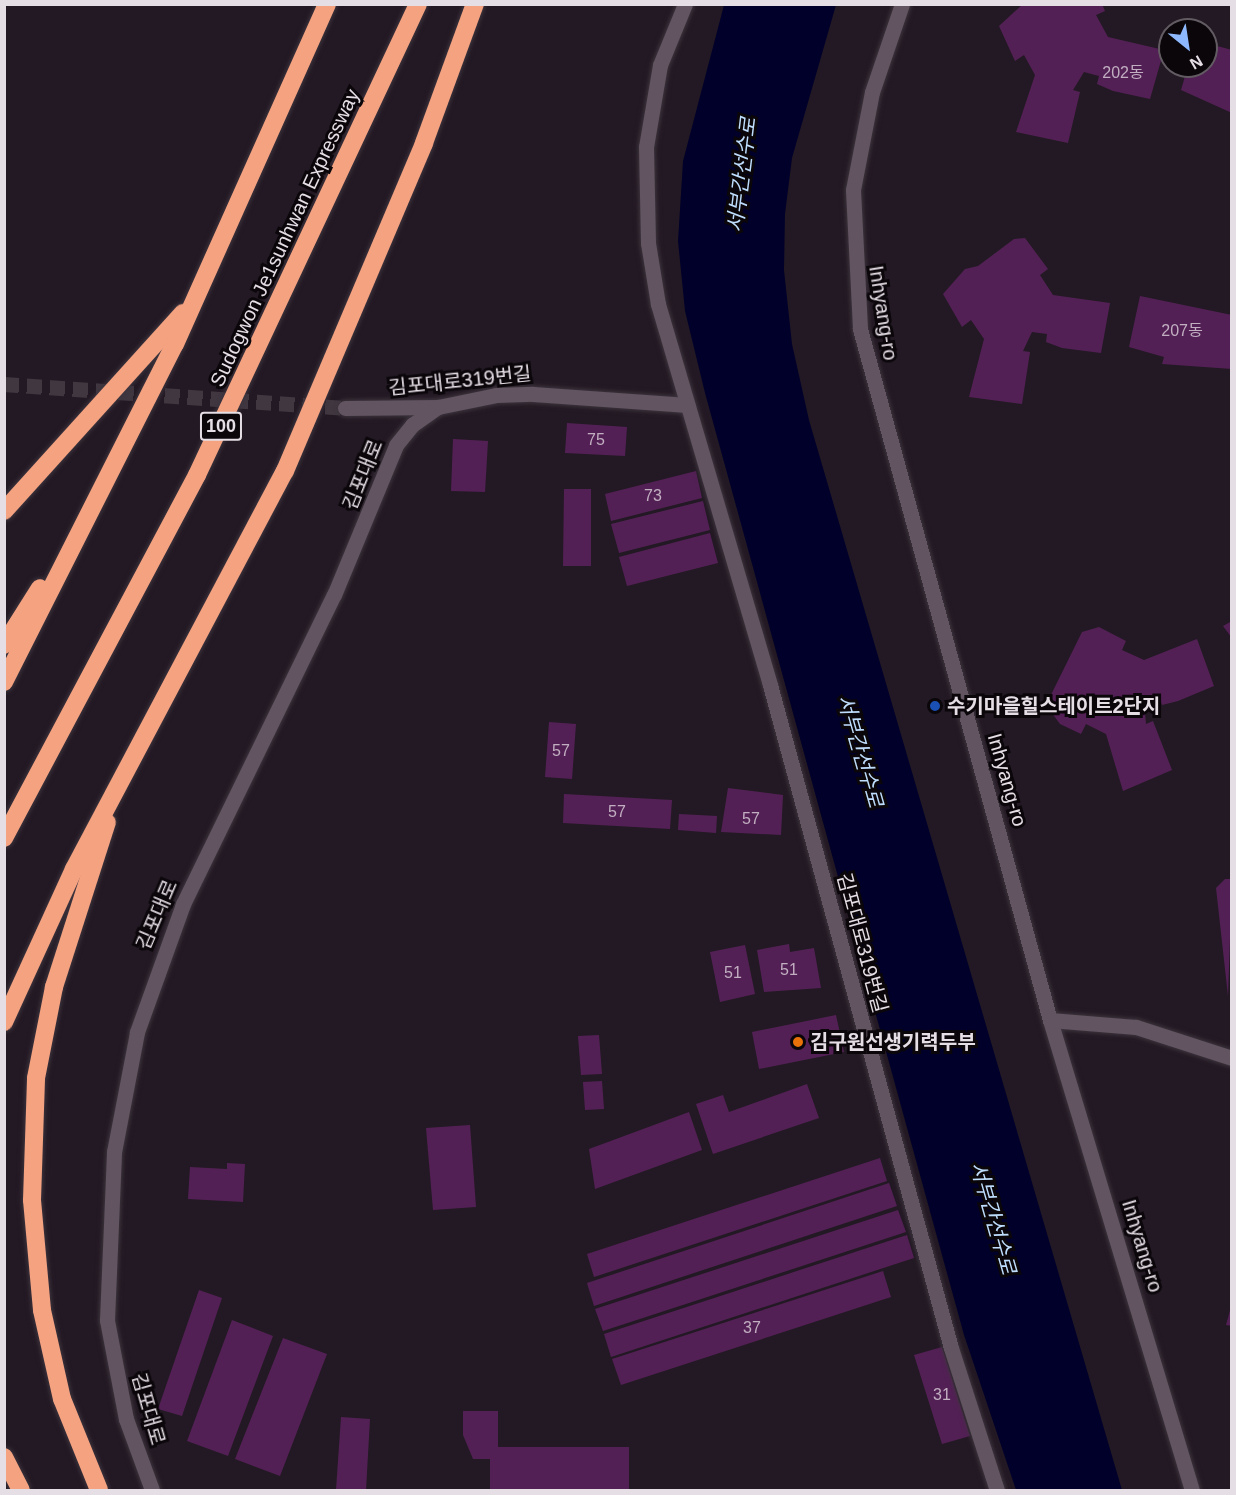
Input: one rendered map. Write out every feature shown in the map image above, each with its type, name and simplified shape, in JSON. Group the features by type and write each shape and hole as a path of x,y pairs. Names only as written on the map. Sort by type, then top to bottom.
{"highway":[{"path":"4,682 194,301 327,4"},
{"name":"Sudogwon Je1sunhwan Expressway","path":"4,838 197,475 418,4"},
{"path":"4,1022 74,868 285,471 424,143 475,4"},
{"path":"4,512 194,301"},
{"path":"4,645 101,490"},
{"path":"99,1491 62,1400 42,1310 32,1200 36,1078 54,987 120,783"},
{"path":"4,1457 21,1491"}],"street":[{"name":"김포대로319번길","path":"685,4 652,98 645,200 658,304 770,685 951,1348 997,1491"},
{"name":"Inhyang-ro","path":"902,4 872,92 854,190 860,329 1050,1020 1192,1491"},
{"name":"김포대로319번길","path":"345,408 438,407 496,394 533,394 688,405"},
{"name":"김포대로","path":"152,1491 113,1361 106,1288 114,1152 137,1032 183,904 334,595 396,445 412,425 438,407"},
{"path":"1050,1020 1094,1019 1136,1027 1232,1059"}],"water":[{"name":"서부간선수로","path":"724,5 836,5 792,158 785,214 784,270 792,344 809,420 1122,1490 1016,1490 964,1335 705,393 685,311 678,241 683,161"}],"building":[{"path":"1023,4 1102,4 1105,11 1096,15 1108,37 1158,49 1158,71 1150,99 1113,91 1097,84 1099,76 1084,72 1073,90 1080,92 1068,143 1016,132 1035,75 1024,55 1015,61 999,26"},
{"path":"1218,46 1232,50 1232,113 1181,90 1184,78 1218,78"},
{"path":"1025,238 1048,269 1040,275 1053,295 1110,303 1101,353 1062,348 1046,342 1047,334 1032,332 1023,351 1030,352 1022,404 969,397 984,339 971,320 962,327 943,294 965,269 978,266 1014,239"},
{"path":"1140,296 1232,315 1232,369 1162,364 1164,357 1129,347"},
{"path":"567,423 627,427 625,456 565,453"},
{"path":"453,439 488,441 485,492 451,491"},
{"path":"696,471 702,498 611,521 605,494"},
{"path":"564,489 591,489 591,566 563,566"},
{"path":"703,501 710,530 619,553 611,524"},
{"path":"710,533 718,563 627,586 619,557"},
{"path":"1232,621 1232,638 1223,626"},
{"path":"1099,627 1126,641 1122,650 1144,660 1197,639 1214,686 1162,705 1159,697 1144,703 1146,724 1153,721 1172,770 1123,791 1106,734 1086,724 1081,734 1060,724 1046,705 1082,632"},
{"path":"549,722 576,724 572,779 545,777"},
{"path":"728,788 783,795 781,835 721,832"},
{"path":"564,794 672,800 670,829 563,823"},
{"path":"679,814 717,816 716,833 678,830"},
{"path":"1225,879 1232,879 1228,996 1216,888"},
{"path":"789,944 790,952 814,948 821,988 764,992 757,950"},
{"path":"745,945 755,994 720,1002 710,952"},
{"name":"김구원선생기력두부","path":"836,1015 844,1052 759,1069 752,1032"},
{"path":"599,1035 602,1074 581,1075 578,1036"},
{"path":"602,1081 604,1109 585,1110 583,1082"},
{"path":"807,1084 819,1118 713,1154 696,1104 723,1095 729,1112"},
{"path":"689,1112 702,1150 595,1189 589,1149"},
{"path":"470,1125 476,1207 433,1210 426,1128"},
{"path":"880,1158 887,1181 594,1277 587,1254"},
{"path":"227,1163 245,1164 243,1202 188,1199 190,1167 227,1169"},
{"path":"889,1183 897,1206 594,1306 587,1283"},
{"path":"898,1210 906,1232 603,1331 595,1309"},
{"path":"907,1235 914,1258 611,1357 604,1334"},
{"path":"883,1271 891,1297 621,1385 612,1359"},
{"path":"199,1290 222,1298 182,1416 158,1409"},
{"path":"1232,1308 1232,1326 1226,1325"},
{"path":"232,1320 273,1336 228,1456 187,1441"},
{"path":"283,1338 327,1354 280,1476 235,1459"},
{"path":"942,1347 970,1436 942,1444 914,1355"},
{"path":"463,1411 498,1411 498,1447 629,1447 629,1490 490,1490 490,1459 473,1459 463,1435"},
{"path":"341,1417 370,1419 366,1490 336,1490"}],"tunnel":[{"path":"4,384 345,408"}],"place":[{"name":"수기마을힐스테이트2단지","path":"935,706"},
{"name":"김구원선생기력두부","path":"798,1042"}]}
